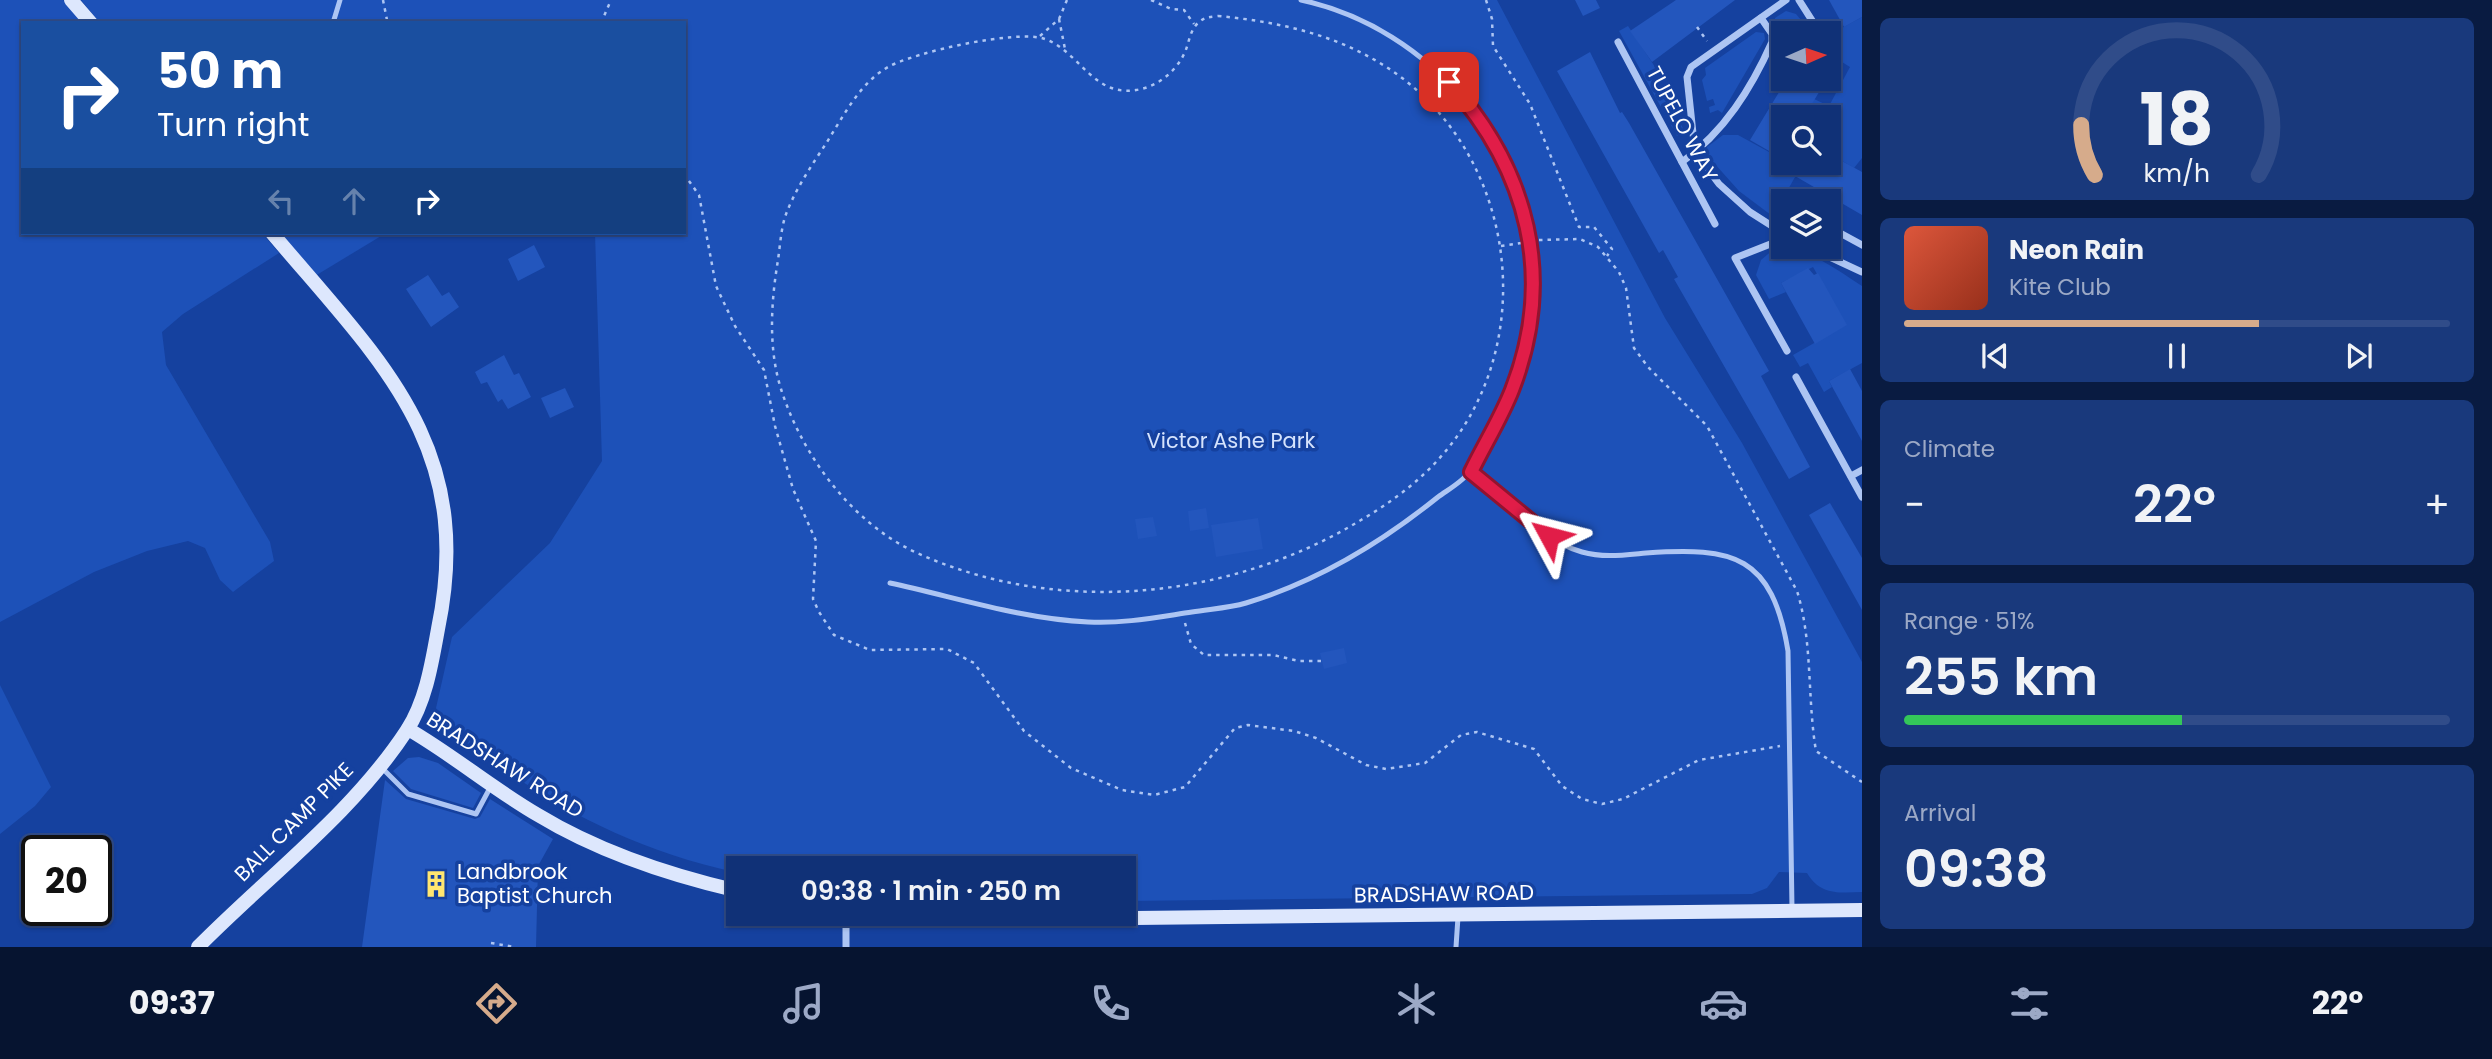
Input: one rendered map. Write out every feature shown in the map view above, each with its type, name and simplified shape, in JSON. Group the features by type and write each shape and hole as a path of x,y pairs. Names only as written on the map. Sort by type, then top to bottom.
{"street":[{"path":"72,0 89,21"},
{"path":"1771,225 1750,212 1719,184 1695,152 1687,77 1691,67 1786,0"},
{"path":"1800,0 1813,21"},
{"path":"1682,162 1730,116 1763,61 1772,42 1772,34 1761,18"},
{"name":"TUPELO WAY","path":"1618,41 1715,224"},
{"path":"1841,234 1862,245"},
{"name":"BALL CAMP PIKE","path":"198,947 335,818 408,729 421,700 432,659 444,584 443,498 435,464 422,430 387,373 274,235"},
{"path":"1771,244 1735,258 1787,351"},
{"path":"1834,259 1862,272"},
{"path":"1796,377 1862,497"},
{"path":"1851,476 1862,470"},
{"name":"BRADSHAW ROAD","path":"408,729 491,786 560,828 666,872 726,888"},
{"name":"BRADSHAW ROAD","path":"1136,919 1862,910"},
{"path":"846,926 846,947"}],"lane":[{"path":"335,21 340,0"},
{"path":"890,583 1041,616 1090,622 1140,620 1246,603 1346,562 1418,514 1471,472 1511,393 1522,362 1532,309 1534,282 1530,241 1515,185 1504,160 1473,109 1449,82 1414,52 1387,34 1336,10 1301,0"},
{"path":"1471,472 1549,536 1581,552 1598,556 1708,550 1728,556 1753,571 1772,593 1782,616 1788,651 1793,911"},
{"path":"379,765 408,794 476,814 491,786"},
{"path":"1456,947 1458,914"}],"path":[{"path":"383,0 387,20"},
{"path":"602,21 611,0"},
{"path":"1040,36 1059,19 1068,0"},
{"path":"1151,0 1171,9 1184,10 1195,25"},
{"path":"1486,0 1492,19 1493,46 1530,104 1579,227 1594,227 1606,239 1612,249 1607,256"},
{"path":"1218,16 1290,27 1348,46 1378,61 1409,83 1438,113 1478,171 1488,194 1501,246 1505,288 1502,319 1491,368 1473,411 1446,452 1427,472 1387,505 1348,529 1299,552 1224,578 1149,591 1054,589 953,569 900,545 869,522 841,495 808,448 780,386 773,342 772,302 777,264 785,217 812,164 865,84 892,65 929,51 962,44 1040,36 1065,49 1097,82 1118,90 1139,90 1166,77 1177,66 1195,25 1204,18 1218,16"},
{"path":"1059,19 1065,49"},
{"path":"1697,27 1703,35"},
{"path":"686,177 699,195 716,286 735,326 764,370 775,426 793,489 816,541 813,599 834,635 870,650 947,649 974,663 1024,731 1072,768 1122,790 1154,795 1185,787 1235,728 1248,725 1272,727 1316,738 1366,765 1386,769 1425,763 1461,735 1477,732 1534,749 1562,786 1582,799 1602,804 1623,799 1699,760 1790,744"},
{"path":"1501,246 1551,237 1580,239 1598,247 1607,256 1626,289 1634,348 1648,367 1707,426 1797,591 1804,612 1810,715 1816,751 1862,782"},
{"path":"1183,613 1191,644 1204,655 1265,654 1310,662 1322,661"},
{"path":"491,943 515,947"}],"green space":[{"path":"0,0 63,0 81,21 21,21 21,235 264,235 279,253 183,314 162,332 166,365 270,542 274,561 233,592 220,580 205,548 188,541 147,551 94,572 0,622"},
{"name":"Victor Ashe Park","path":"81,0 1497,0 1665,318 1742,443 1862,662 1862,892 1830,891 1818,885 1807,873 1779,872 1767,888 1752,894 1136,901 1136,856 726,856 726,870 655,849 583,817 515,777 444,727 439,721 436,708 452,637 550,543 602,461 595,235 686,235 686,21 98,21"},
{"path":"1786,11 1796,14 1802,21 1775,21 1775,18"},
{"path":"1862,17 1862,158 1854,168 1841,160 1841,105 1830,105 1837,91 1841,91 1841,84 1850,67 1841,61 1841,28"},
{"path":"1628,26 1655,67 1685,133 1677,136 1619,31"},
{"path":"1756,32 1764,33 1765,39 1722,113 1718,110 1710,113 1709,107 1715,105 1713,99 1707,101 1702,80 1706,75 1705,68"},
{"path":"1814,99 1827,105 1811,105"},
{"path":"1723,135 1738,135 1771,153 1771,175 1796,175 1788,189 1771,189 1771,215 1739,191 1706,154 1707,147"},
{"path":"275,235 383,235 310,279"},
{"path":"1771,252 1771,259 1817,259 1862,286 1862,363 1829,381 1832,387 1824,392 1808,363 1800,367 1793,355 1846,325 1813,267 1781,283 1786,292 1769,299 1756,275 1761,260"},
{"path":"0,685 51,787 35,806 0,834"}],"building":[{"path":"1575,0 1596,0 1600,8 1583,16"},
{"path":"1676,0 1735,0 1652,62 1630,31"},
{"path":"1829,0 1862,0 1862,17 1844,27"},
{"path":"1590,52 1620,113 1622,112 1629,123 1769,371 1761,376 1810,467 1789,479 1674,279 1678,277 1663,250 1659,253 1557,71"},
{"path":"1780,91 1820,91 1811,105 1771,105"},
{"path":"1771,105 1771,152 1750,140"},
{"path":"1841,160 1862,172 1862,215 1841,203 1841,189 1817,189 1795,176 1841,175"},
{"path":"534,245 545,267 518,281 508,259"},
{"path":"1808,268 1814,275 1818,273 1847,325 1815,344 1781,283"},
{"path":"428,275 442,296 449,292 459,307 431,327 406,289"},
{"path":"504,355 514,375 519,373 531,397 508,409 502,399 498,402 487,382 481,384 475,372"},
{"path":"1850,369 1862,391 1862,441 1829,381"},
{"path":"565,388 574,407 550,418 541,398"},
{"path":"1830,503 1862,558 1862,610 1809,515"},
{"path":"1206,508 1209,528 1190,531 1188,511"},
{"path":"1153,517 1157,536 1138,539 1135,519"},
{"path":"1258,518 1263,549 1216,557 1211,525"},
{"path":"1344,648 1347,663 1324,669 1320,653"},
{"path":"419,757 438,763 481,793 473,808 411,789 393,771 408,758"},
{"path":"385,780 406,799 475,819 480,817 490,799 553,839 538,866 536,947 362,947"}],"place":[{"name":"Landbrook Baptist Church","path":"436,884"}],"route":[{"path":"1449,82 1491,135 1515,185 1530,241 1534,282 1528,337 1522,362 1511,393 1471,472 1549,536"}]}
